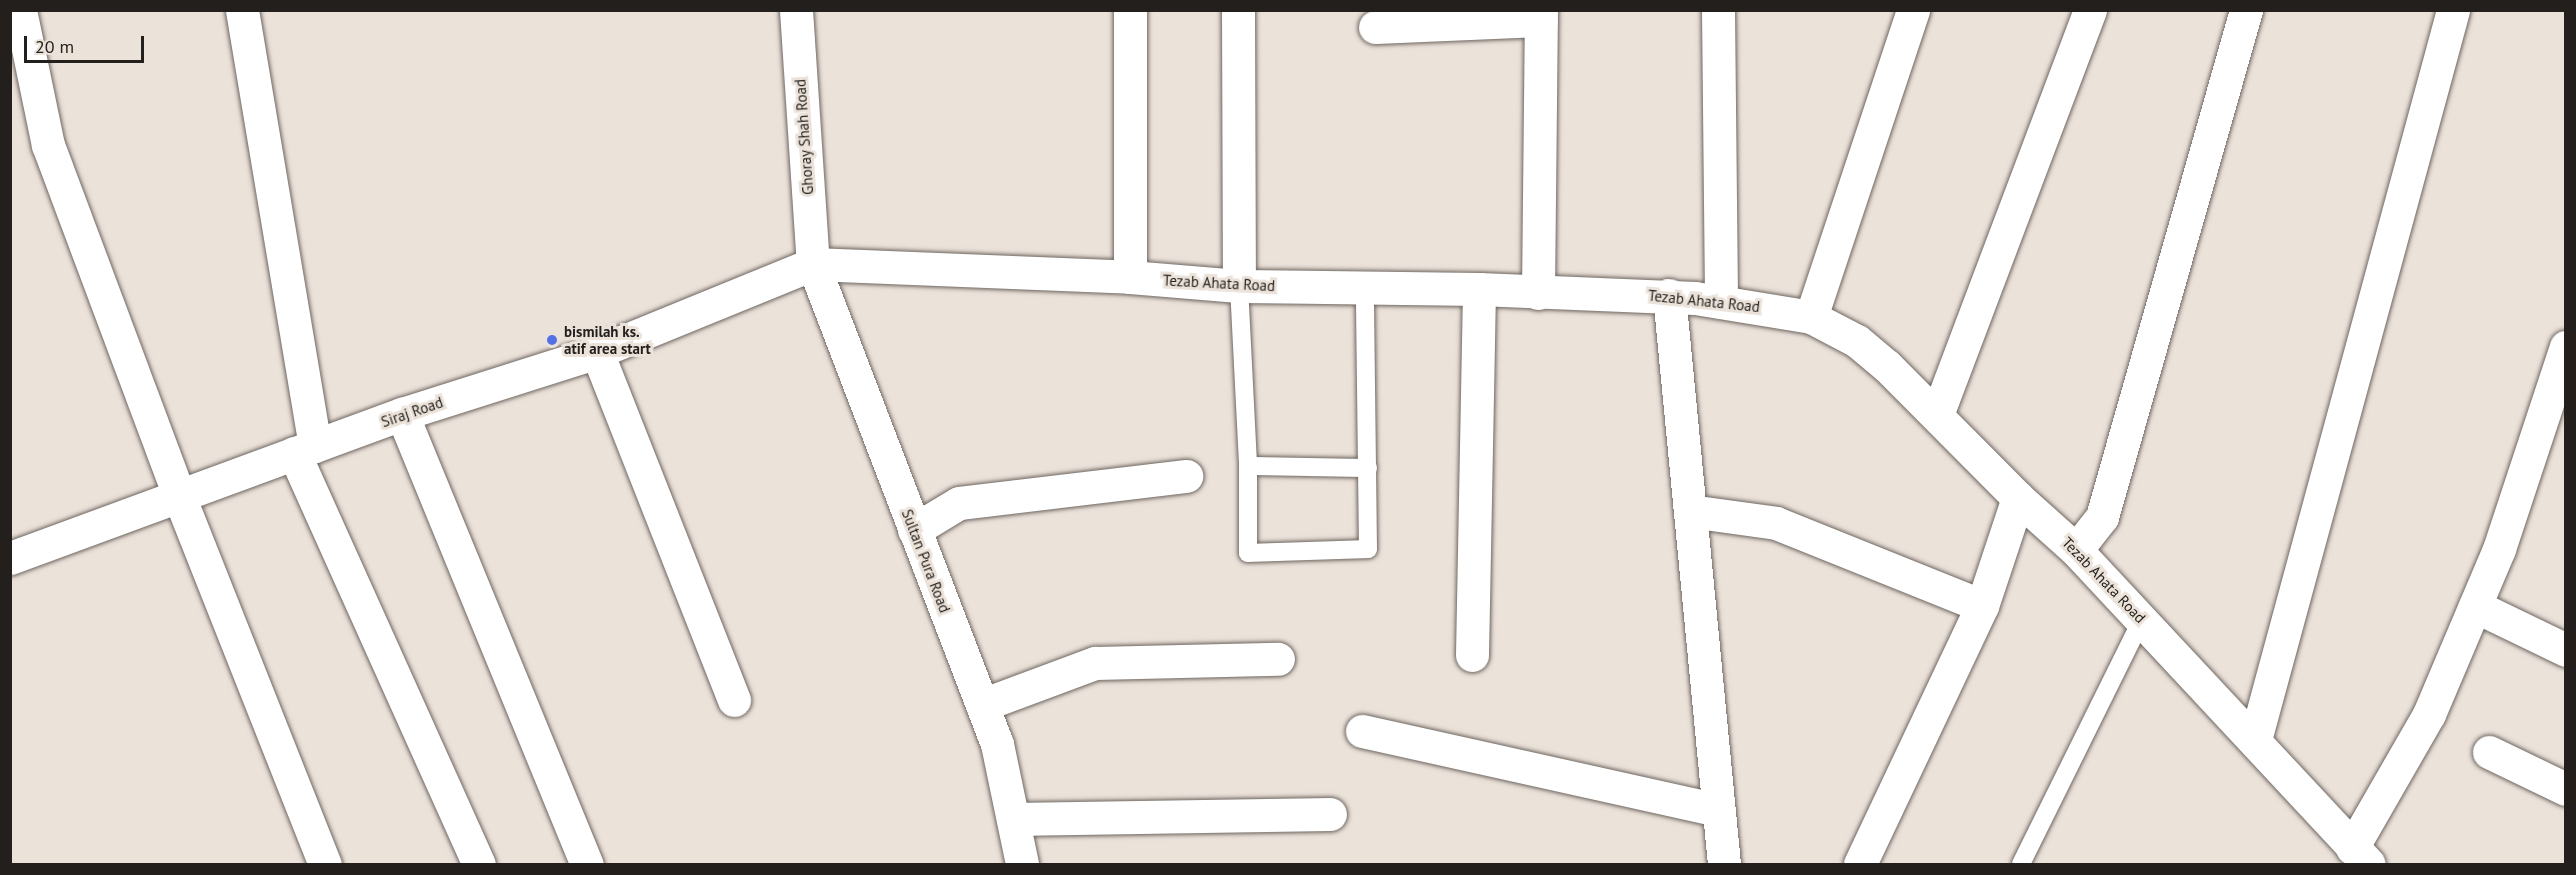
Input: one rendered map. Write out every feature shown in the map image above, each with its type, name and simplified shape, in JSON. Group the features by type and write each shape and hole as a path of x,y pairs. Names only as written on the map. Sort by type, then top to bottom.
{"street":[{"path":"20,10 48,145 179,496 326,864"},
{"path":"242,10 304,450 479,864"},
{"name":"Ghoray Shah Road","path":"796,10 813,264"},
{"path":"1130,10 1130,277"},
{"path":"1238,10 1239,286"},
{"path":"1718,10 1721,302"},
{"path":"1811,317 1913,10"},
{"path":"1937,415 2090,10"},
{"path":"2076,550 2102,517 2246,10"},
{"path":"2255,740 2453,10"},
{"path":"1375,27 1541,15 1538,293"},
{"name":"Siraj Road","path":"10,558 402,414 597,352 813,264"},
{"name":"Tezab Ahata Road","path":"813,264 1130,277 1239,286 1479,289 1538,293 1669,295 1811,317 1857,341 1887,366 2018,498 2076,550 2361,856"},
{"name":"Sultan Pura Road","path":"813,264 997,744 1022,864"},
{"path":"1473,655 1479,289"},
{"path":"1669,295 1724,864"},
{"path":"2361,856 2429,714 2499,549 2553,431 2565,346"},
{"path":"597,352 734,700"},
{"path":"402,414 587,864"},
{"path":"914,530 960,503 1186,476"},
{"path":"1860,864 1982,606 2018,498"},
{"path":"1690,511 1776,523 1982,606"},
{"path":"2475,606 2565,650"},
{"path":"982,705 1095,663 1278,659"},
{"path":"1362,732 1718,810"},
{"path":"2489,752 2565,789"},
{"path":"1012,819 1330,814"}],"lane":[{"path":"1239,286 1248,466 1248,553 1368,549 1365,287"},
{"path":"1248,466 1368,468"},
{"path":"2021,864 2142,619"}],"place":[{"name":"bismilah ks. atif area start","path":"552,340"}]}
